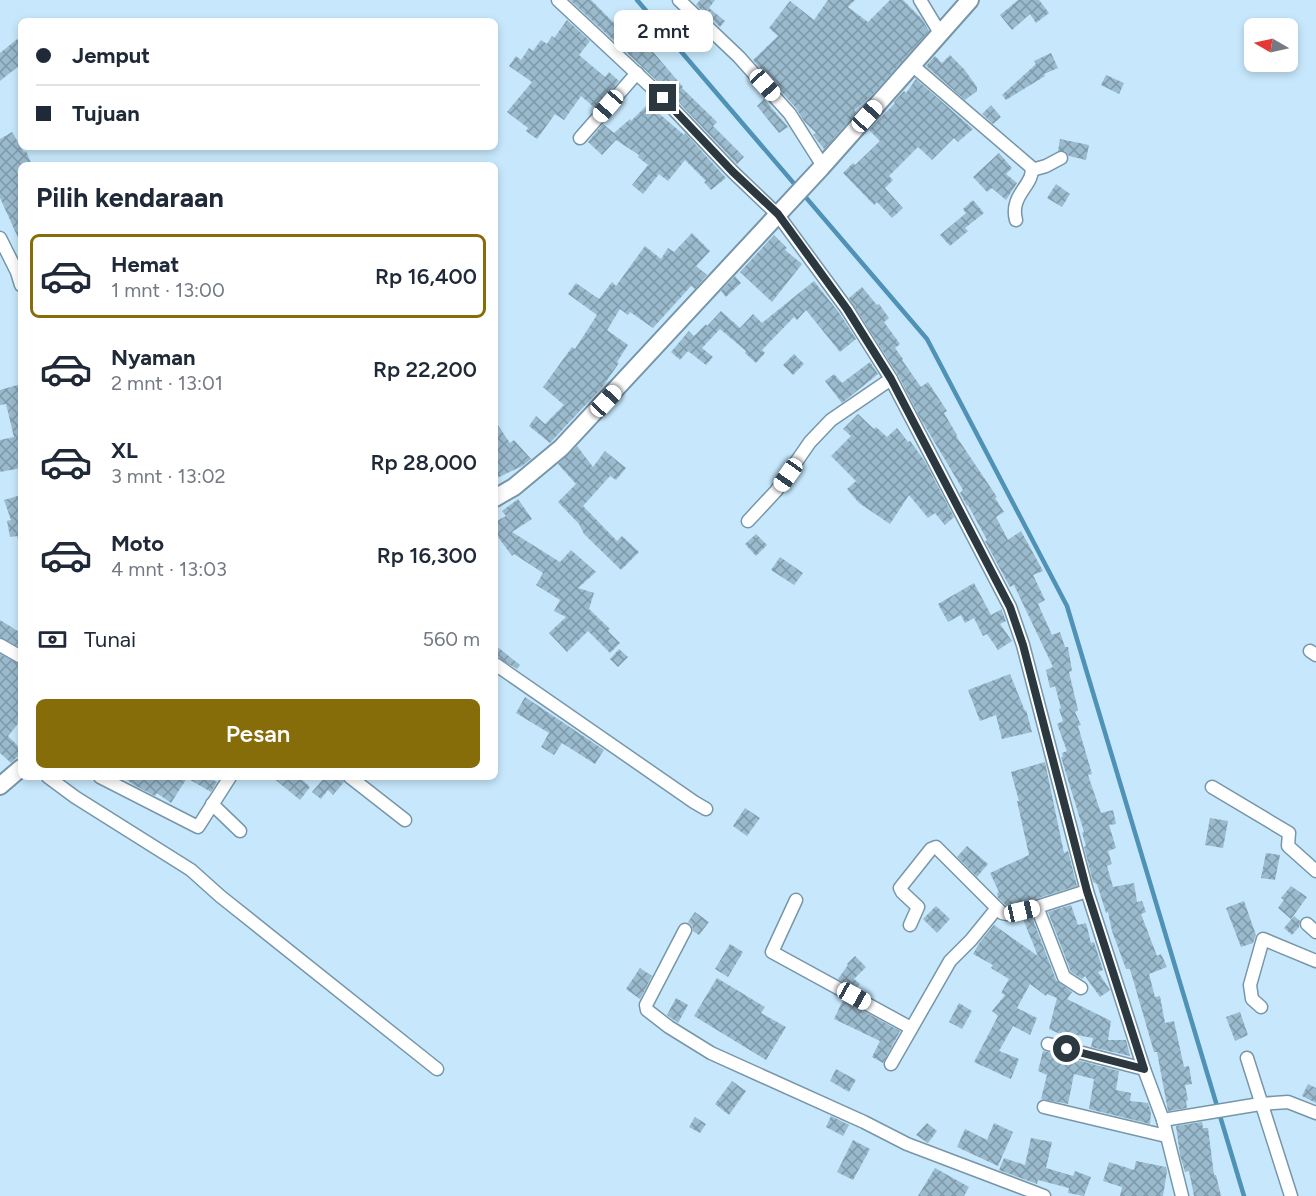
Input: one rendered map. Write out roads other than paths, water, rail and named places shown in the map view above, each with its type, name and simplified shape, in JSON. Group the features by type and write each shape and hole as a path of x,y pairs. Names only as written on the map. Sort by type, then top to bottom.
{"street":[{"path":"558,0 663,98 733,172 783,209 891,379 1010,607 1023,645 1087,891 1144,1069 1163,1120 1182,1196"},
{"path":"679,0 739,57 790,114 822,167"},
{"path":"920,0 940,33"},
{"path":"498,496 514,487 561,448 822,167 970,0"},
{"path":"912,65 1032,170"},
{"path":"580,138 637,73"},
{"path":"1032,170 1061,158"},
{"path":"1016,220 1014,209 1016,199 1031,178 1032,170"},
{"path":"0,238 18,278"},
{"path":"748,521 776,491 810,442 831,420 891,379"},
{"path":"0,645 18,655"},
{"path":"498,666 706,810"},
{"path":"0,786 18,771"},
{"path":"52,780 191,870 220,896 437,1069"},
{"path":"106,780 198,827 228,780"},
{"path":"354,780 405,820"},
{"path":"1212,787 1289,833 1288,846 1316,871"},
{"path":"212,804 240,831"},
{"path":"910,925 918,908 900,888 931,849 936,847 1005,914 1037,907 1087,891"},
{"path":"796,900 772,952 911,1028"},
{"path":"1037,907 1064,977 1081,988"},
{"path":"891,1064 954,955 971,940 998,908"},
{"path":"685,930 646,1005 647,1010 669,1027 711,1053 907,1144 1044,1196"},
{"path":"1261,1007 1252,999 1250,985 1263,939 1316,961"},
{"path":"1048,1044 1144,1069"},
{"path":"1247,1058 1257,1104 1291,1196"},
{"path":"1163,1120 1257,1104 1288,1102 1316,1113"},
{"path":"1044,1107 1166,1136"}],"waterway":[{"path":"637,0 927,339 1067,606 1244,1196"}]}
